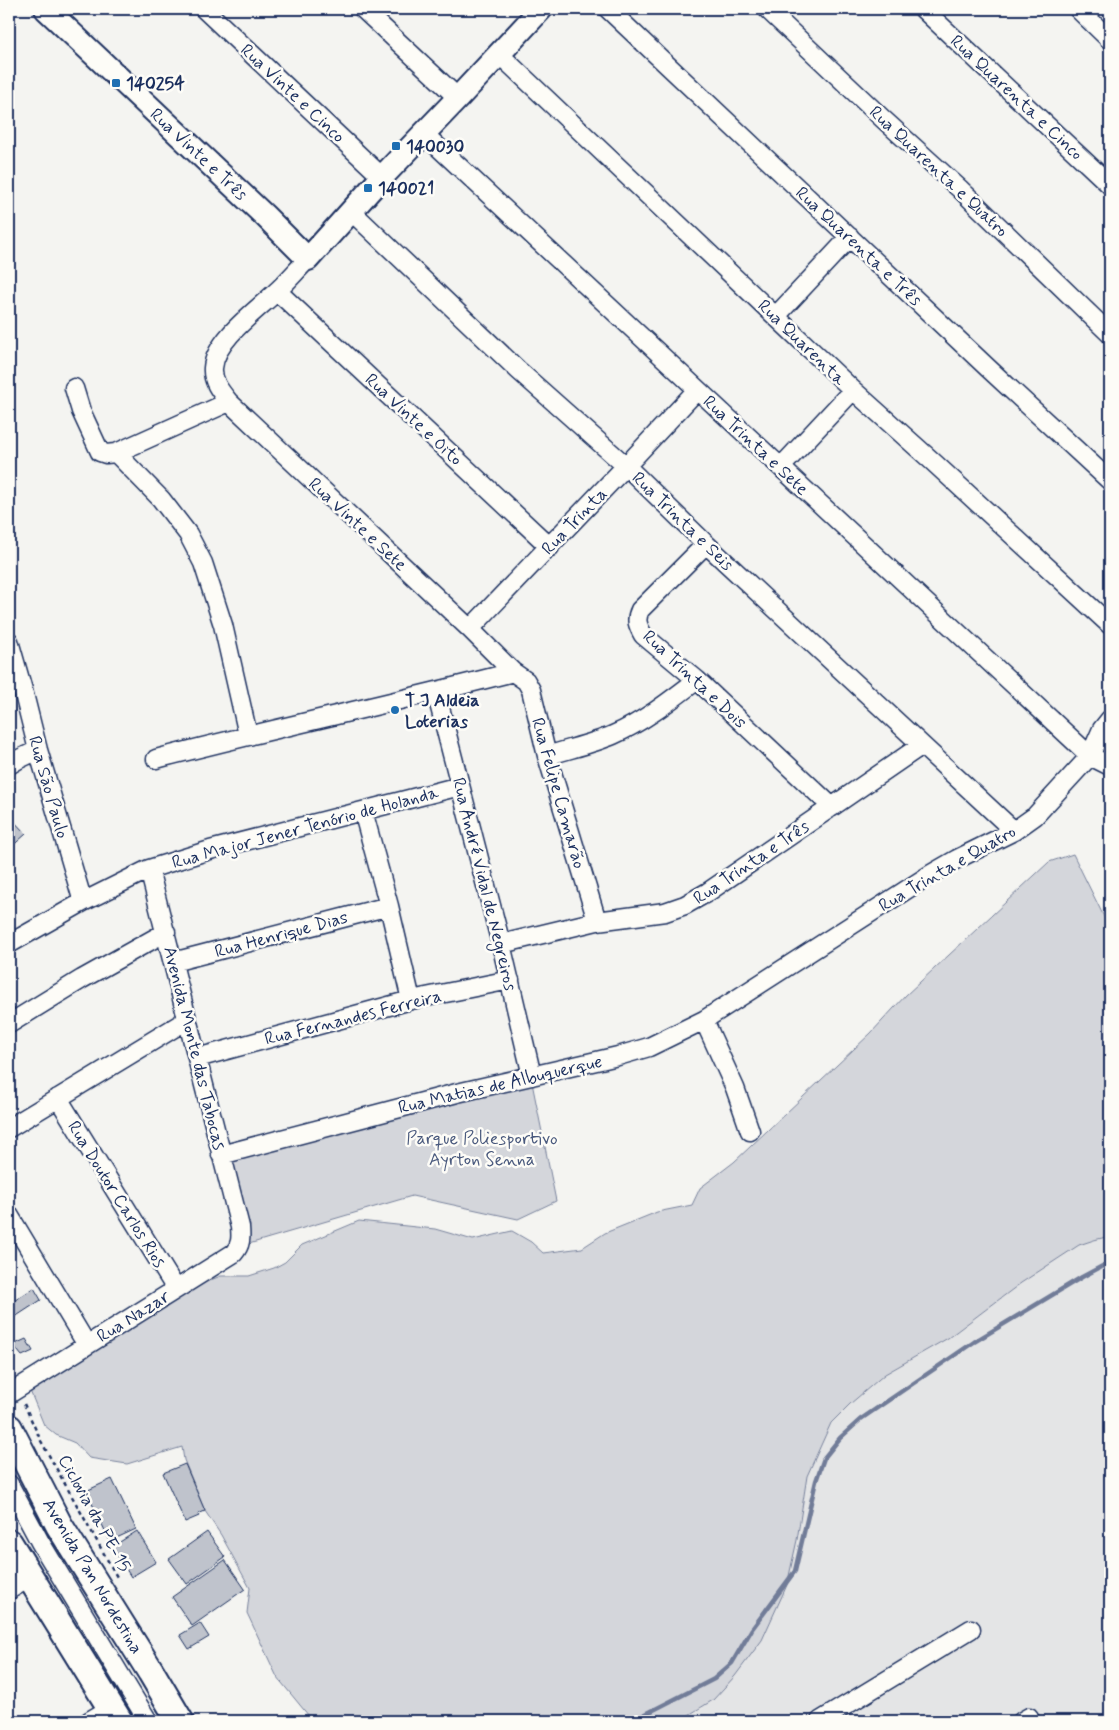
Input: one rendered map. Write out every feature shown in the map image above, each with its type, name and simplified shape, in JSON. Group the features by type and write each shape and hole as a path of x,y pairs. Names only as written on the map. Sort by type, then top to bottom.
{"highway":[{"name":"Avenida Pan Nordestina","path":"12,1438 59,1525 181,1721"},
{"path":"9,1543 19,1584 115,1715"}],"main road":[{"name":"Rua Vinte e Três","path":"46,9 308,259"},
{"path":"308,259 382,177 458,98 531,12"}],"street":[{"name":"Rua Vinte e Cinco","path":"204,9 382,177"},
{"path":"363,9 458,98"},
{"name":"Rua Quarenta e Três","path":"608,9 1110,481"},
{"name":"Rua Quarenta e Quatro","path":"767,9 960,189 1110,334"},
{"name":"Rua Quarenta e Cinco","path":"923,9 1110,185"},
{"path":"1078,9 1110,40"},
{"name":"Rua Quarenta","path":"498,53 853,390 932,460 1110,625"},
{"name":"Rua Trinta e Sete","path":"423,133 1090,756 1110,766"},
{"name":"Rua Trinta e Seis","path":"351,211 518,370 626,466 706,544 1014,831"},
{"path":"776,316 850,237"},
{"path":"278,290 308,259"},
{"name":"Rua Vinte e Sete","path":"278,290 222,344 214,358 213,371 216,383 229,402 470,629 513,672"},
{"name":"Rua Vinte e Oito","path":"278,290 550,547"},
{"path":"74,388 81,411 100,452 106,454 116,453 229,402"},
{"name":"Rua Trinta","path":"470,629 550,547 697,390"},
{"path":"781,467 853,390"},
{"path":"116,453 161,500 188,534 203,563 223,625 248,735"},
{"name":"Rua Trinta e Dois","path":"706,544 640,610 636,618 638,626 643,635 697,680 832,807"},
{"name":"Rua São Paulo","path":"9,642 38,750 83,902"},
{"path":"156,759 248,735 436,692 513,672"},
{"name":"Rua Felipe Camarão","path":"513,672 526,681 531,690 547,756 596,921"},
{"path":"547,756 613,735 647,716 697,680"},
{"name":"Rua André Vidal de Negreiros","path":"436,692 501,944 532,1076"},
{"name":"Rua Trinta e Quatro","path":"766,981 930,874 1014,831 1034,816 1090,756 1102,729 1110,719"},
{"name":"Rua Trinta e Três","path":"501,944 596,921 665,912 685,905 708,892 922,745"},
{"path":"9,766 19,758 38,750"},
{"name":"Rua Major Jener Tenório de Holanda","path":"9,944 83,902 149,869 210,850 460,786"},
{"path":"363,811 389,906 411,1000"},
{"name":"Avenida Monte das Tabocas","path":"149,869 240,1228"},
{"name":"Rua Henrique Dias","path":"174,962 389,906"},
{"path":"9,1024 82,979 166,932"},
{"name":"Rua Fernandes Ferreira","path":"197,1058 411,1000 510,980"},
{"name":"Rua Matias de Albuquerque","path":"221,1154 457,1093 618,1056 649,1047 704,1020 766,981"},
{"path":"9,1128 186,1020"},
{"path":"704,1020 732,1081 750,1131"},
{"name":"Rua Doutor Carlos Rios","path":"58,1098 176,1289"},
{"path":"9,1215 88,1345"},
{"name":"Rua Nazar","path":"13,1391 234,1253 239,1248 240,1228"},
{"path":"9,1484 40,1542 148,1721"},
{"path":"820,1721 841,1716 971,1629"},
{"path":"89,1721 115,1715"}],"path":[{"name":"Ciclovia da PE-15","path":"13,1391 120,1583"}],"shaded area":[{"path":"1110,1235 1110,1721 679,1721 702,1708 797,1540 807,1476 831,1423 885,1374 948,1338 1021,1283 1079,1245"}],"green space":[{"path":"1073,854 1110,929 1110,1236 1079,1245 1021,1283 948,1338 885,1374 831,1423 807,1476 797,1540 787,1585 762,1640 735,1676 713,1700 679,1721 313,1721 277,1677 247,1613 250,1588 221,1535 205,1511 184,1460 182,1447 127,1464 89,1458 75,1443 56,1435 44,1425 28,1386 75,1363 180,1295 205,1282 221,1276 249,1276 274,1268 285,1262 302,1245 359,1221 435,1229 473,1240 512,1231 531,1242 543,1253 582,1248 605,1233 657,1212 692,1205 700,1188 734,1162 871,1033 906,995 1049,862"},
{"name":"Parque Poliesportivo Ayrton Senna","path":"530,1073 556,1201 518,1219 412,1196 242,1246 217,1150"}],"building":[{"path":"9,816 26,834 9,849"},
{"path":"34,1288 41,1300 15,1317 9,1304"},
{"path":"26,1339 33,1351 22,1356 13,1345"},
{"path":"185,1464 205,1511 185,1522 163,1473"},
{"path":"112,1479 136,1529 110,1541 86,1491"},
{"path":"137,1531 156,1562 131,1577 112,1547"},
{"path":"207,1532 225,1557 187,1584 169,1559"},
{"path":"225,1560 245,1589 192,1626 172,1597"},
{"path":"200,1623 209,1637 189,1649 180,1635"}],"waterway":[{"path":"632,1721 714,1679 732,1663 752,1629 795,1571 816,1481 824,1458 840,1438 861,1419 974,1342 1110,1262"}],"place":[{"name":"140254","path":"116,83"},
{"name":"140030","path":"396,146"},
{"name":"140021","path":"368,188"},
{"name":"T J Aldeia Loterias","path":"395,710"}]}
